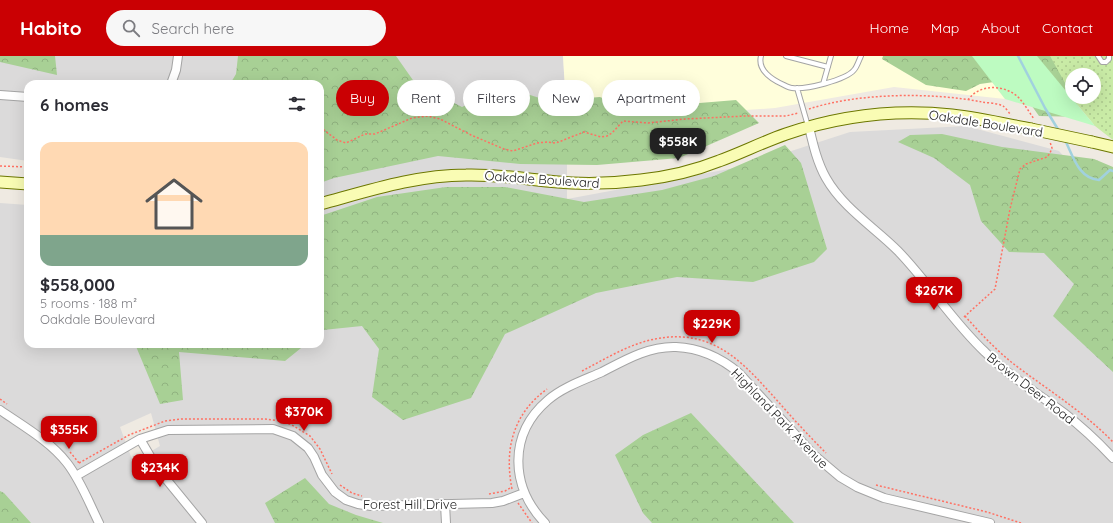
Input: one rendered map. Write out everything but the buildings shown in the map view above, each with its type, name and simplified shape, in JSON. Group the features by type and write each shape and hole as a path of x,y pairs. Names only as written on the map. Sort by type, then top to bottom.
{"main road":[{"name":"Oakdale Boulevard","path":"324,203 397,183 444,176 499,175 590,184 626,182 657,178 695,169 719,161 784,135 809,127 847,118 872,115 924,113 1033,125 1113,147"},
{"path":"0,182 24,184"}],"street":[{"path":"172,80 176,70 178,56"},
{"path":"0,95 24,97"},
{"name":"Brown Deer Road","path":"809,127 820,165 830,185 844,202 898,251 915,270 951,317 985,353 1014,377 1065,414 1113,458"},
{"name":"Highland Park Avenue","path":"545,523 530,505 524,493 518,469 520,442 530,420 549,399 558,393 636,355 661,348 683,347 709,354 729,364 814,455 834,473 856,488 884,498 990,523"},
{"path":"0,410 57,452 76,476 99,523"},
{"name":"Forest Hill Drive","path":"76,476 140,439 168,430 273,429 293,436 308,448 327,483 335,492 346,500 358,504 370,506 492,503 503,501 524,493"},
{"path":"140,439 157,468 202,523"},
{"path":"445,504 446,523"}],"lane":[{"path":"761,56 760,59 763,70 774,80 792,88 808,87 837,80 854,70 861,56"},
{"path":"786,56 828,67"},
{"path":"823,84 831,56"},
{"path":"1098,56 1102,62 1106,62 1109,59 1109,56"},
{"path":"797,88 809,127"}],"path":[{"path":"968,100 973,93 986,88 1001,88 1019,97 1033,125"},
{"path":"324,130 337,140 346,143 365,134 375,134 412,118 427,116 440,119 471,135 512,151 537,143 556,143 584,132 601,137 607,136 612,133 623,121 648,123 685,119 786,116 834,102 905,96 968,100 1003,106 1013,117"},
{"path":"1048,138 1052,148 1047,157 1026,164 1020,169 1010,209 995,289 965,316 1014,364 1077,410 1113,442"},
{"path":"0,166 24,166"},
{"path":"579,372 629,348 655,339 680,337 706,342 726,351 739,360 827,455"},
{"path":"532,523 514,497 509,461 511,442 515,429 523,415 532,403 550,387"},
{"path":"79,463 129,434 165,421 181,419 265,419 281,421 292,425 310,436 320,449 333,476"},
{"path":"337,481 352,492 367,497"},
{"path":"873,484 987,512 1021,523"},
{"path":"489,494 512,488"}],"shaded area":[{"path":"0,56 563,56 564,80 538,80 538,116 567,116 567,199 745,166 850,132 966,126 1059,151 1113,212 1113,523 0,523 0,203 24,205 24,348 324,348 324,80 24,80 24,160 0,157","holes":["151,413 160,446 133,462 120,427"]},
{"path":"563,56 972,56 1005,99 894,87 775,108 700,113 700,80 602,80 602,116 656,116 567,122 567,116 594,116 594,80 564,80"}],"green space":[{"path":"0,56 55,56 57,75 0,62"},
{"path":"238,56 396,56 413,80 397,80 397,116 455,116 455,103 463,107 463,116 530,116 530,95 538,98 538,116 594,116 594,97 602,98 602,116 700,116 700,103 736,100 759,123 679,158 597,165 520,164 438,156 334,178 324,182 324,80 232,80 236,74"},
{"path":"883,56 1050,56 1065,83 1065,104 1077,104 1084,117 1039,116 1017,85 1001,81 980,84 966,91 926,85 882,59"},
{"path":"972,56 1037,56 1065,90 1065,104 1077,104 1095,126 1005,99"},
{"path":"1037,56 1113,56 1113,140 1095,126 1077,104 1101,104 1101,68 1065,68 1065,90"},
{"path":"942,134 1002,147 1094,159 1113,167 1113,372 1053,316 1074,284 1044,253 1009,252 981,221 970,185 934,158 898,142 910,135"},
{"path":"785,145 801,163 827,249 814,262 753,282 677,277 596,293 505,334 471,398 403,420 372,397 379,349 362,326 324,330 324,215 377,197 446,187 505,187 584,202 662,190 714,176"},
{"path":"137,348 301,348 285,361 179,352 183,400 160,404"},
{"path":"691,413 794,523 652,523 643,513 615,455 643,435"},
{"path":"305,478 329,504 356,515 383,523 275,523 265,503"},
{"path":"0,491 4,493 31,523 0,523"}],"waterway":[{"path":"1018,56 1045,108 1059,131"},
{"path":"1065,140 1077,165 1086,175 1099,180 1110,170 1113,171"}]}
